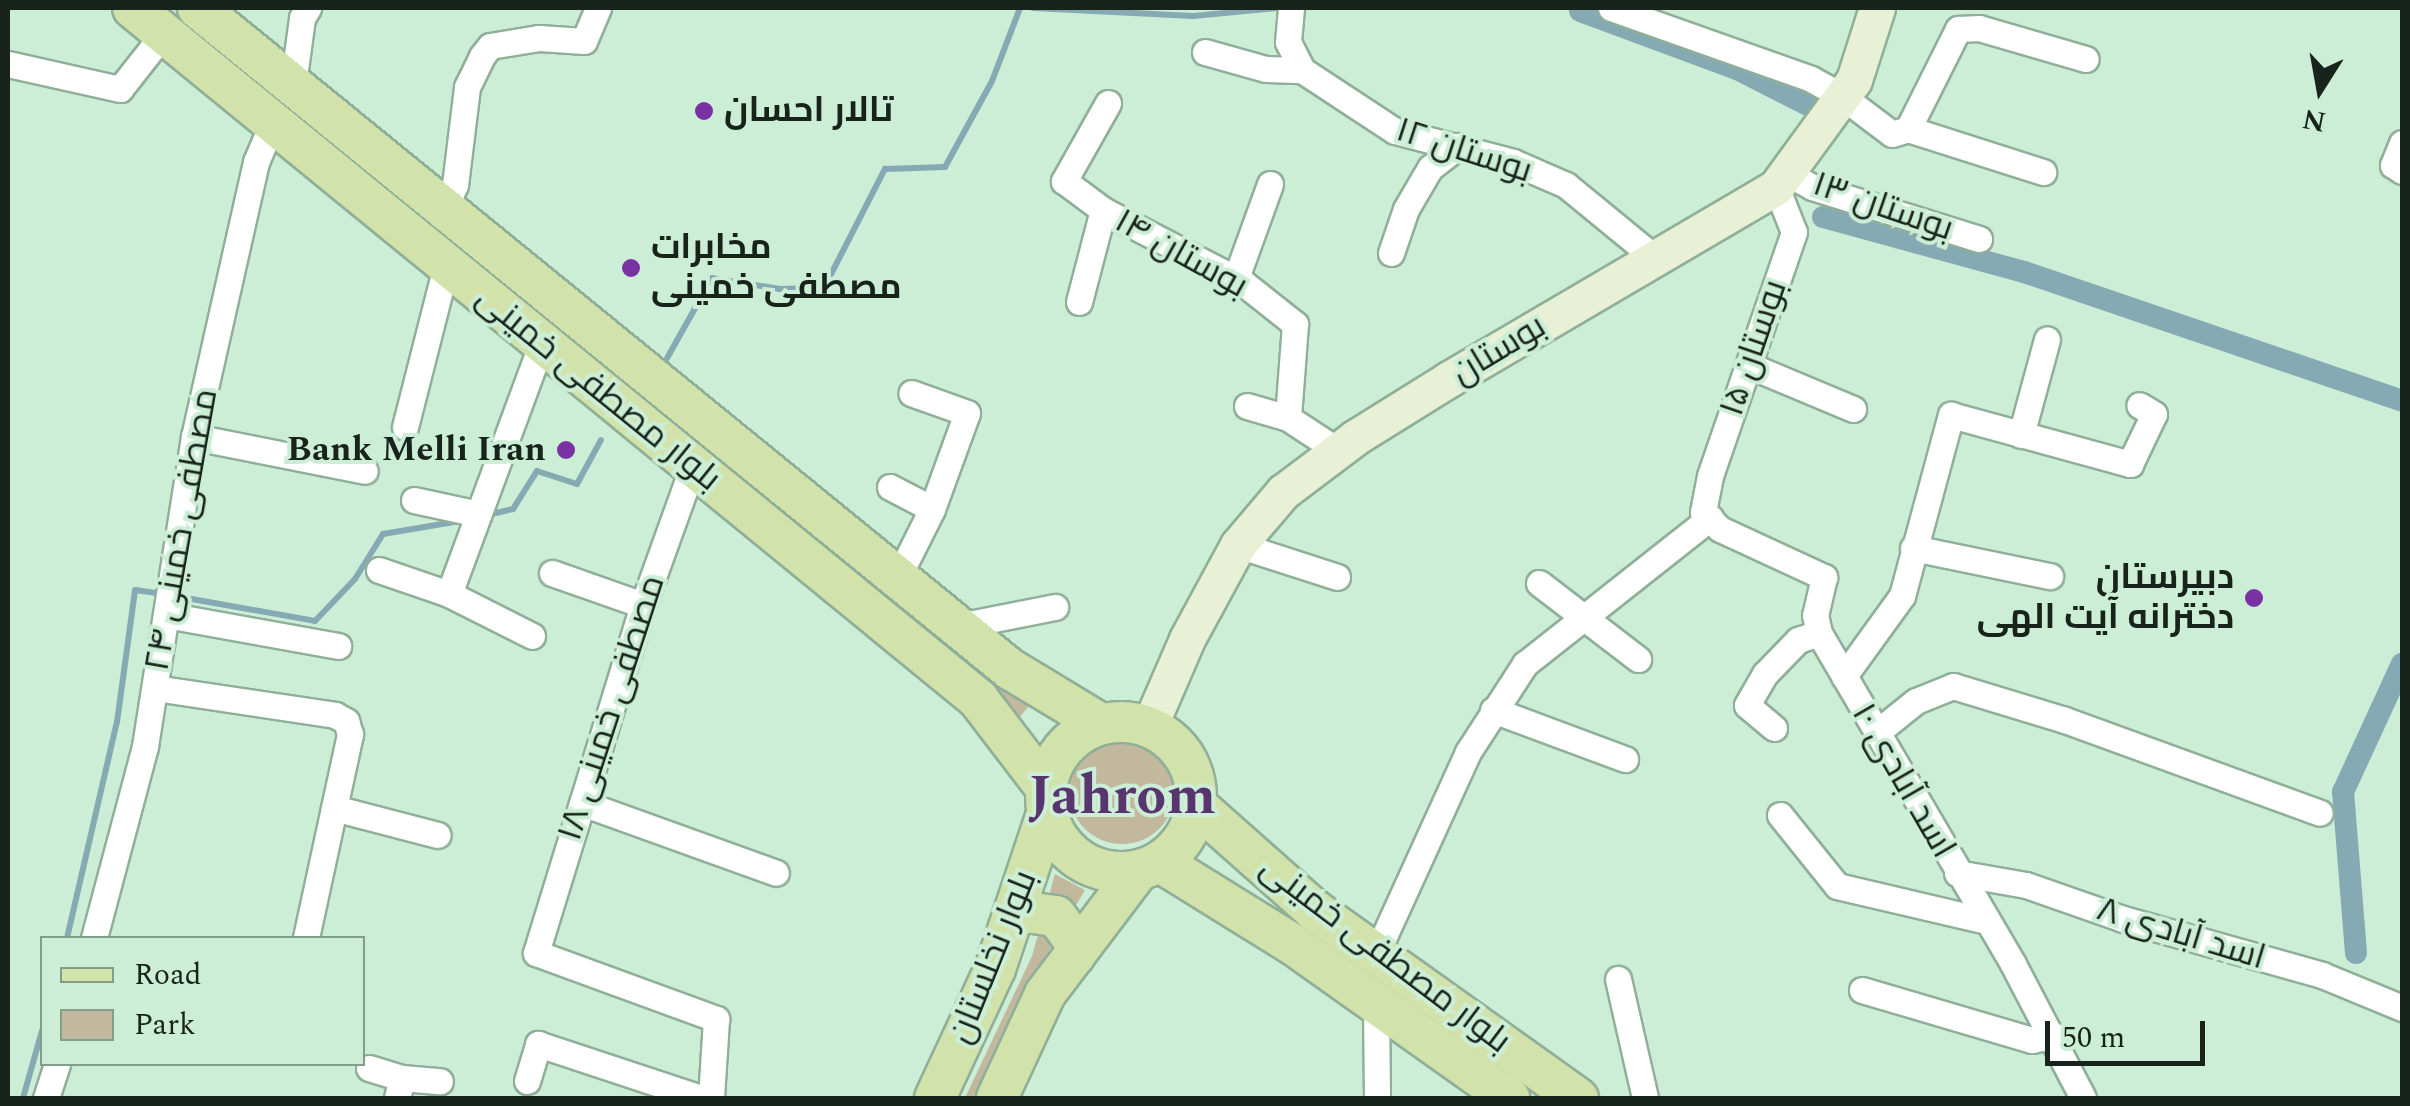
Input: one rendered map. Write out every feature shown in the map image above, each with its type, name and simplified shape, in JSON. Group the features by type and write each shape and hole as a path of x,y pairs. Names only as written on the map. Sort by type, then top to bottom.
{"main road":[{"name":"بلوار مصطفی خمینی","path":"198,8 1010,669 1101,724"},
{"name":"بوستان","path":"1150,727 1187,639 1238,546 1283,492 1450,378 1782,180 1854,80 1878,8"},
{"name":"بلوار مصطفی خمینی","path":"145,15 978,699 1046,801"},
{"path":"1126,721 1150,727 1171,740 1186,758 1196,781 1197,806 1184,838 1149,866 1114,872 1092,866 1064,844 1046,801 1064,748 1101,724 1126,721"},
{"name":"بلوار نخلستان","path":"935,1098 1013,918 1046,801"},
{"name":"بلوار مصطفی خمینی","path":"1197,806 1314,910 1578,1098"},
{"name":"بلوار مصطفی خمینی","path":"1149,866 1294,946 1509,1098"},
{"name":"بلوار نخلستان","path":"997,1098 1045,994 1149,866"},
{"path":"1013,918 1026,912 1056,916 1074,940 1075,955"}],"street":[{"path":"293,84 302,18 308,8"},
{"path":"444,208 455,185 466,87 482,56 490,46 539,38 584,41 598,8"},
{"path":"1291,8 1288,42 1302,70"},
{"path":"1611,8 1776,65 1843,97 1892,134 1908,129 2043,172"},
{"path":"8,64 120,88 145,15"},
{"path":"1908,129 1958,29 1978,28 2086,59"},
{"name":"۱۲ بوستان","path":"1206,52 1266,69 1302,70 1396,132 1513,162 1566,185 1655,258"},
{"name":"بوستان ۱۴","path":"1108,102 1064,182 1103,210 1236,278 1295,324 1288,418"},
{"name":"مصطفی خمینی ۲۴","path":"95,936 145,746 194,437 256,162 274,122"},
{"path":"2402,143 2393,165 2402,171"},
{"path":"1391,253 1406,209 1430,168 1458,146"},
{"name":"بوستان ۱۳","path":"1782,180 1812,186 1979,240"},
{"name":"بوستان ۱۵","path":"1706,515 1710,476 1794,232 1782,180"},
{"path":"1236,278 1270,184"},
{"path":"1080,302 1103,210"},
{"path":"406,427 446,266"},
{"path":"2021,435 2047,340"},
{"path":"449,594 542,342"},
{"path":"1748,365 1853,409"},
{"path":"898,577 932,509 967,413 911,393"},
{"path":"1844,676 1902,596 1951,414 2130,464 2154,414 2139,405"},
{"path":"1247,406 1288,418 1340,452"},
{"path":"194,437 365,471"},
{"name":"مصطفی خمینی ۱۸","path":"693,466 643,605 536,953 716,1020 711,1098"},
{"path":"890,487 932,509"},
{"path":"414,500 478,514"},
{"path":"1376,954 1468,752 1492,710 1526,664 1706,515 1720,529 1824,577 1814,615 1819,633 1798,640 1787,651 1765,674 1747,705 1774,728"},
{"path":"1238,546 1337,577"},
{"path":"1913,548 2050,576"},
{"path":"378,570 449,594 532,636"},
{"path":"552,573 643,605"},
{"path":"1539,583 1638,660"},
{"path":"958,626 1055,607"},
{"path":"166,616 338,646"},
{"name":"اسد آبادی ۱۰","path":"1819,633 2052,1035 2084,1098"},
{"path":"1876,734 1916,701 1953,686 2064,720 2320,813"},
{"path":"155,688 335,715 346,721 350,734 306,936"},
{"path":"1492,710 1625,759"},
{"path":"582,803 776,874"},
{"path":"334,808 438,835"},
{"path":"1780,816 1837,886 1986,920"},
{"name":"اسد آبادی ۸","path":"1956,873 2026,885 2123,919 2322,975 2402,1008"},
{"path":"1618,979 1645,1098"},
{"path":"1862,990 2032,1040 2052,1035"},
{"path":"1376,1004 1377,1098"},
{"path":"528,1081 538,1044 701,1098"},
{"path":"46,1098 56,1066"},
{"path":"368,1068 399,1088 440,1081"}],"green space":[{"path":"188,20 610,372 1030,704 1017,721 178,30"},
{"path":"1122,738 1142,742 1160,753 1171,771 1175,791 1171,811 1160,829 1142,840 1122,844 1102,840 1084,829 1073,811 1069,791 1073,771 1084,753 1102,742"},
{"path":"1055,874 1085,890 1043,961 978,1098 965,1098 1032,956"}],"waterway":[{"path":"666,360 712,278 780,289 824,288 885,169 945,167 992,81 1020,8"},
{"path":"1033,8 1193,16 1277,8"},
{"path":"1580,11 1737,69 1808,105"},
{"path":"1823,217 2024,272 2402,401"},
{"path":"487,515 513,509 537,471 577,484 601,440"},
{"path":"175,596 315,621 355,579 383,534 460,521"},
{"path":"67,936 117,722 135,590 163,594"},
{"path":"2356,953 2343,792 2402,664"},
{"path":"23,1098 40,1038"}],"place":[{"name":"تالار احسان","path":"704,111"},
{"name":"مخابرات مصطفی خمینی","path":"631,268"},
{"name":"Bank Melli Iran","path":"566,450"},
{"name":"دبیرستان دخترانه آیت الهی","path":"2254,598"}],"district":[{"name":"Jahrom","path":"1122,797"}]}
